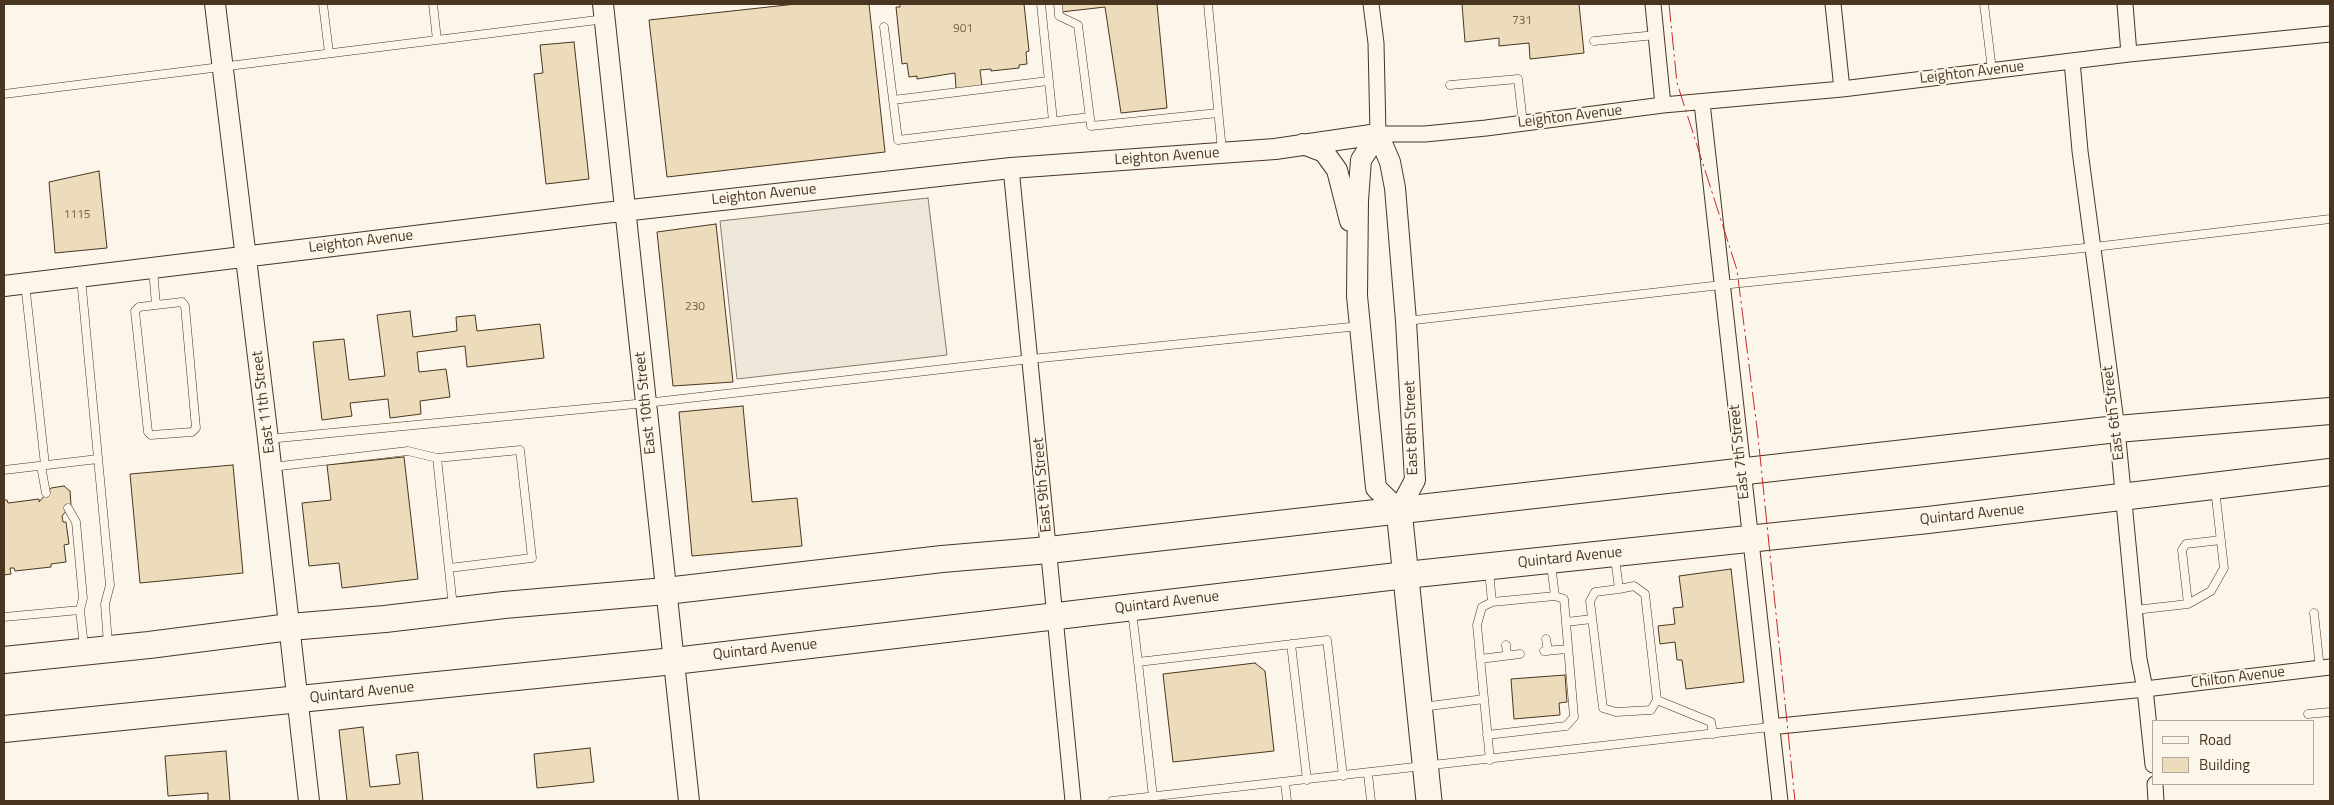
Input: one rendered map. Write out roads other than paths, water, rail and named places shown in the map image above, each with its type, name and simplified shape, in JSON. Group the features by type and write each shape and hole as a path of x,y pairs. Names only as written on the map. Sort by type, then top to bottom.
{"highway":[{"path":"4,660 290,627 666,591 942,559 1049,550 2117,429 2330,411"},
{"name":"Quintard Avenue","path":"4,729 674,661 1055,615 1550,559 1614,554 1750,537 1928,520 2330,472"}],"main road":[{"path":"1399,510 1429,801"}],"street":[{"name":"East 11th Street","path":"215,4 268,439 309,801"},
{"name":"East 8th Street","path":"1371,4 1376,42 1378,134 1390,162 1395,188 1406,321 1415,480 1399,510"},
{"path":"1653,4 1663,105"},
{"path":"1833,4 1842,89"},
{"path":"2125,4 2129,54"},
{"name":"East 10th Street","path":"604,11 689,801"},
{"name":"Leighton Avenue","path":"4,286 625,211 1011,168 1222,153 1378,134 1425,134 1663,105 1842,89 2129,54 2330,34"},
{"name":"East 6th Street","path":"2072,61 2080,151 2117,429 2152,756"},
{"name":"East 7th Street","path":"1702,102 1770,727 1780,801"},
{"path":"1378,134 1361,160 1358,200 1357,296 1376,488 1399,510"},
{"path":"1302,144 1324,152 1338,170 1358,259"},
{"name":"East 9th Street","path":"1011,168 1073,801"},
{"name":"Chilton Avenue","path":"1770,727 2145,689 2325,668"},
{"path":"2155,785 2156,801"}],"lane":[{"path":"323,4 329,53"},
{"path":"433,4 437,40"},
{"path":"1040,4 1053,121"},
{"path":"1058,4 1059,16 1078,25 1090,126 1218,113"},
{"path":"1208,4 1222,153"},
{"path":"1984,4 1992,70"},
{"path":"4,94 437,40 604,11"},
{"path":"884,27 898,140 1090,117"},
{"path":"1594,41 1656,35"},
{"path":"1450,85 1518,79 1523,123"},
{"path":"893,100 1048,81"},
{"path":"1406,321 1721,284 2094,247 2330,219"},
{"path":"152,267 156,305"},
{"path":"81,276 110,585 96,650"},
{"path":"25,283 46,493"},
{"path":"182,302 185,306 196,428 192,432 151,435 148,432 135,312 139,307 156,305 182,302"},
{"path":"268,439 646,403 1031,359 1360,326"},
{"path":"271,467 408,451 437,458 520,450 532,558 449,568"},
{"path":"4,470 98,458"},
{"path":"437,458 454,611"},
{"path":"2135,610 2188,604 2211,591 2224,568 2215,486"},
{"path":"68,508 76,522 84,598 80,610 96,650"},
{"path":"2188,604 2182,550 2186,544 2221,540"},
{"path":"1614,554 1619,588"},
{"path":"1550,559 1554,596"},
{"path":"1488,567 1492,602"},
{"path":"1634,586 1645,594 1658,700 1651,710 1616,712 1603,708 1590,601 1595,592 1619,588 1634,586"},
{"path":"1487,735 1566,726 1574,717 1564,599 1554,596 1542,600 1502,604 1492,602 1482,607 1477,625 1487,735 1490,760"},
{"path":"1131,607 1153,797"},
{"path":"4,617 80,610"},
{"path":"2314,613 2325,668"},
{"path":"1566,622 1592,619"},
{"path":"1546,639 1546,651 1568,649"},
{"path":"1138,662 1327,640 1343,776"},
{"path":"1291,644 1306,780"},
{"path":"1506,645 1507,655"},
{"path":"1480,658 1520,654"},
{"path":"1418,707 1484,699"},
{"path":"1658,700 1711,722 1713,734"},
{"path":"2308,714 2330,712"},
{"path":"1112,801 1425,768 1770,727"},
{"path":"1368,774 1371,801"},
{"path":"1285,783 1287,801"}]}
